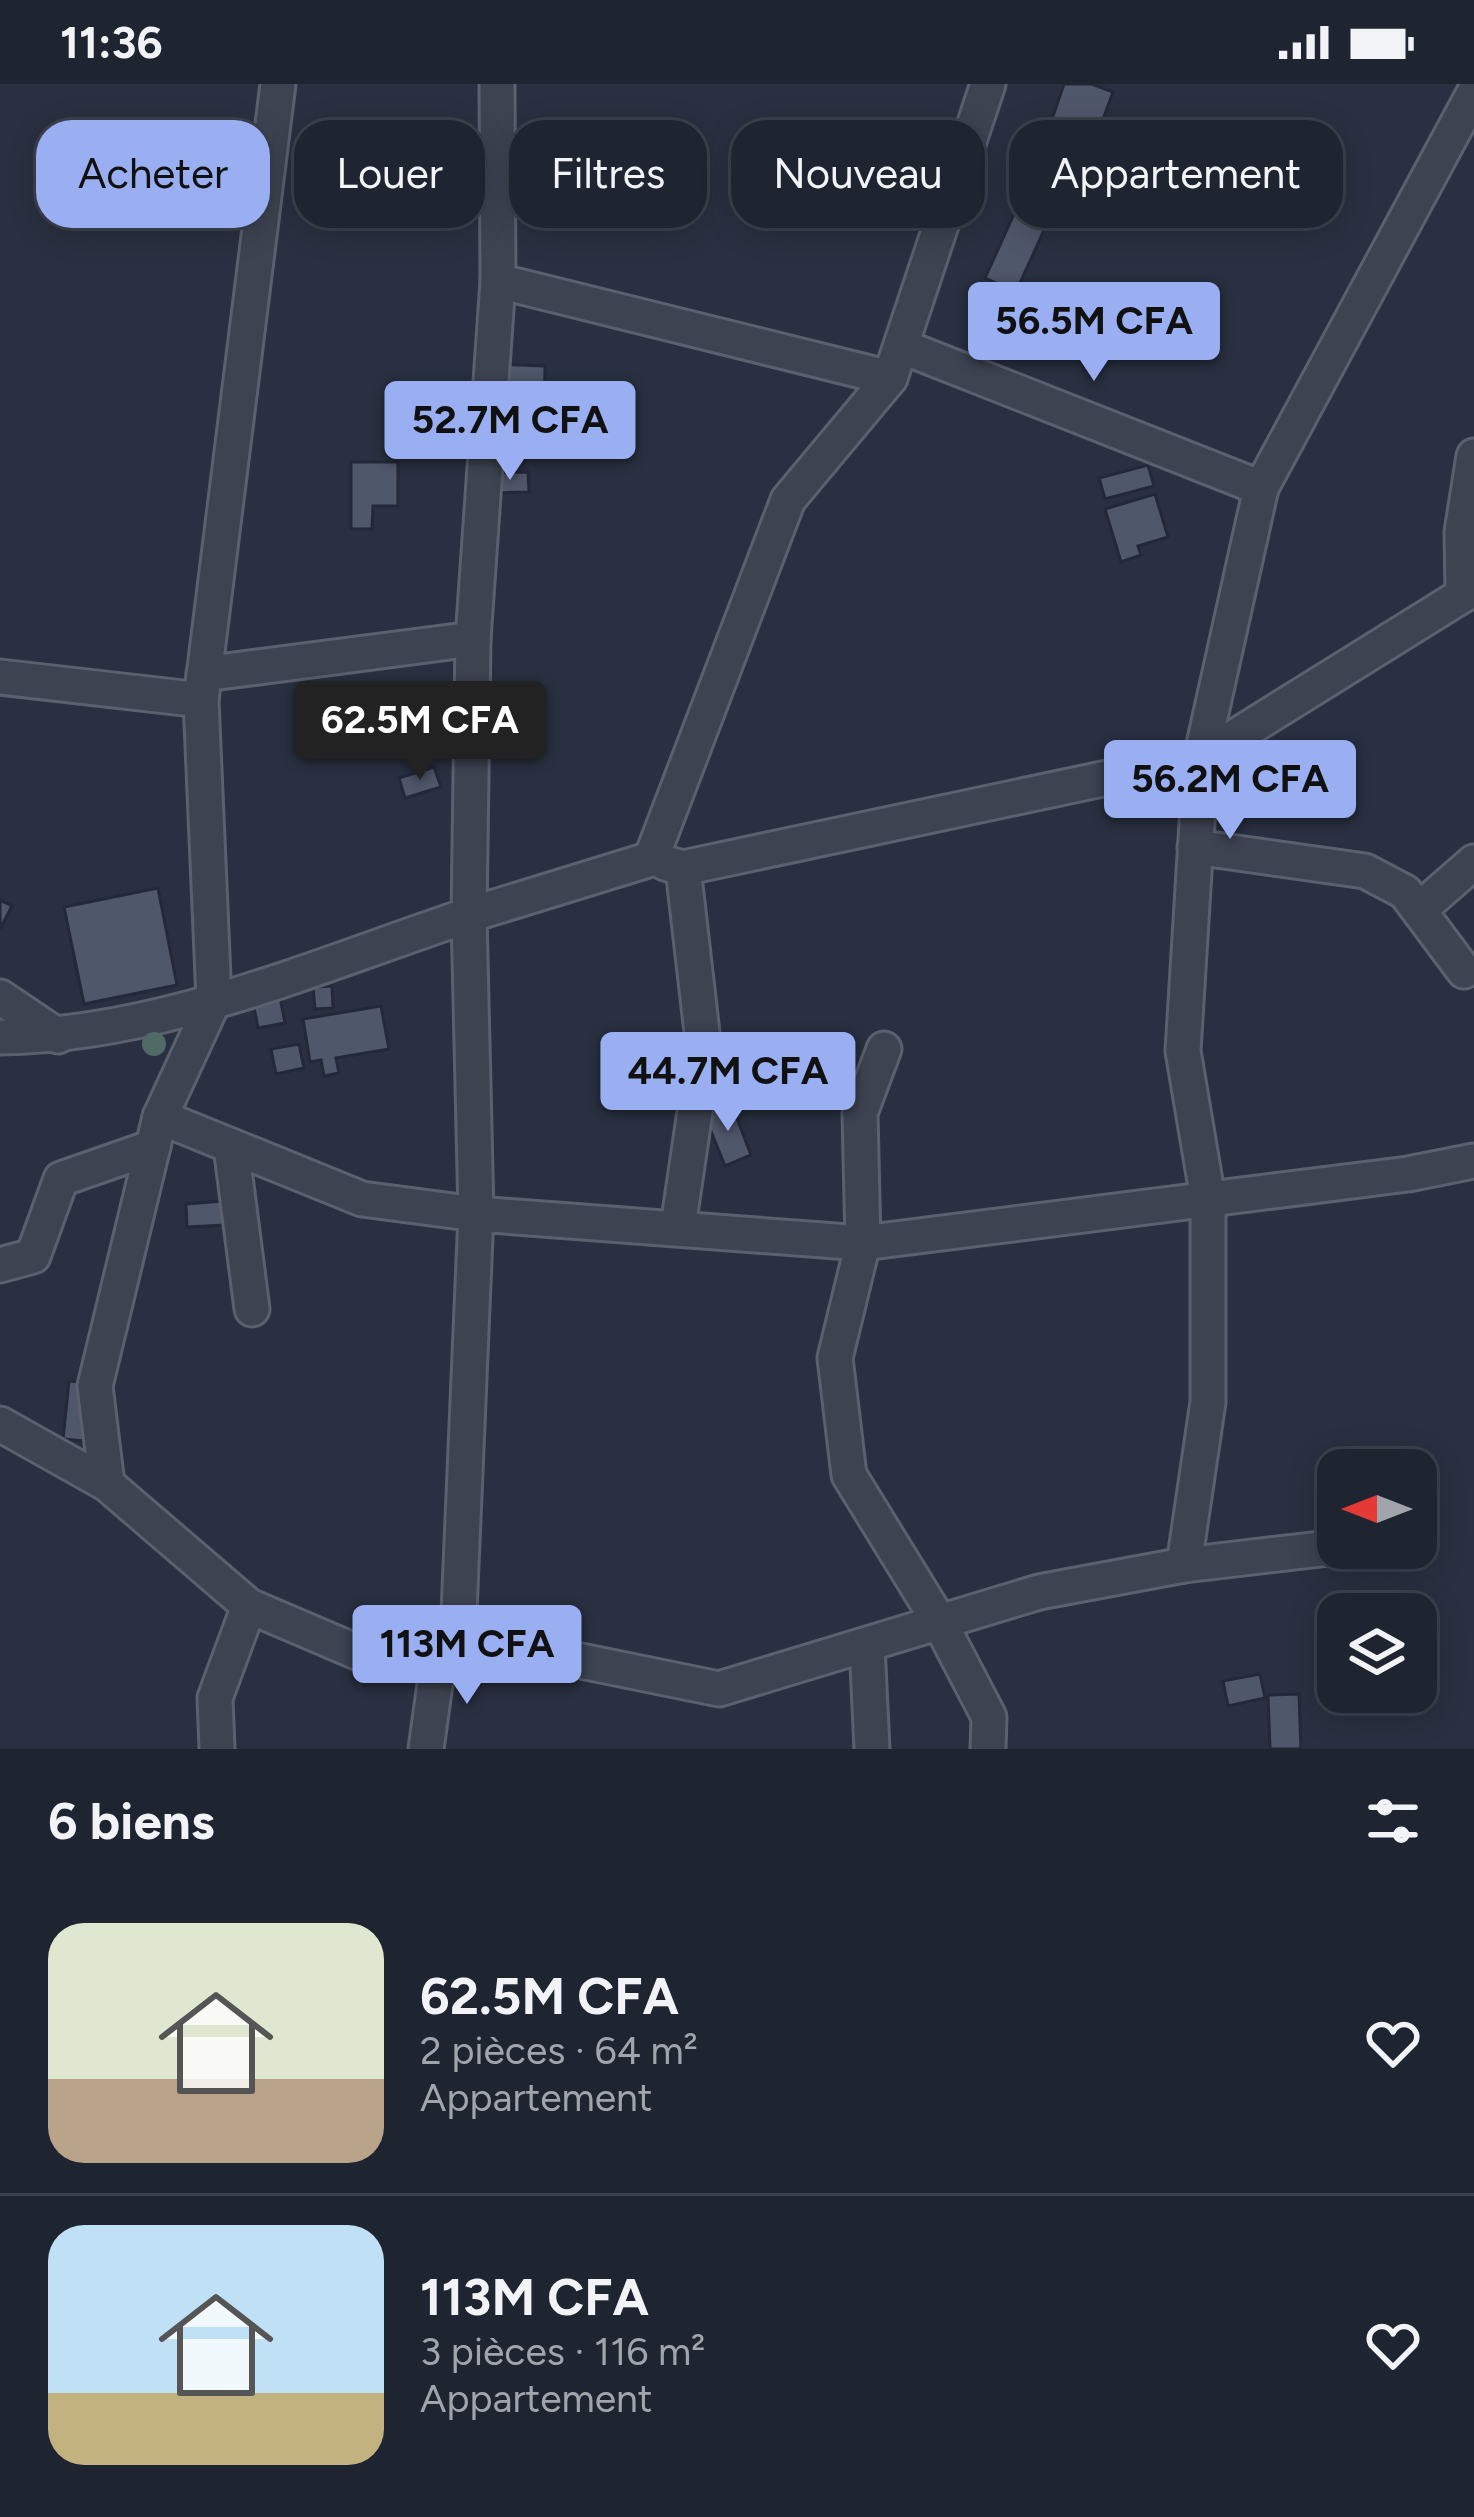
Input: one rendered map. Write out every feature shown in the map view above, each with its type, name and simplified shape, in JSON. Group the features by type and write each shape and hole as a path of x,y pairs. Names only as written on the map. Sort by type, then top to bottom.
{"street":[{"path":"107,1484 95,1386 157,1132 214,1000 202,687 278,84"},
{"path":"426,1749 449,1646 476,1214 469,915 473,639 497,281 497,84"},
{"path":"678,1227 704,1050 667,863 788,500 890,378 988,84"},
{"path":"1184,1565 1208,1402 1208,1199 1183,1051 1201,758 1261,488 1466,131 1474,93"},
{"path":"497,281 890,378"},
{"path":"902,346 1261,488"},
{"path":"0,1037 58,1036 214,1000 469,915 667,863 1201,758 1468,591 1462,532 1474,456"},
{"path":"0,677 202,687 473,639"},
{"path":"1195,847 1365,871 1405,892 1464,970"},
{"path":"1419,910 1474,862"},
{"path":"0,997 58,1036"},
{"path":"884,1049 860,1113 863,1243 835,1358 849,1475 940,1623 989,1717 988,1749"},
{"path":"0,1265 33,1256 61,1179 157,1132 231,1146 362,1199 476,1214 863,1243 1408,1174 1474,1161"},
{"path":"231,1146 251,1309"},
{"path":"0,1424 107,1484 249,1606 364,1654 449,1646 719,1690 1039,1592 1184,1565 1317,1549"},
{"path":"217,1749 214,1698 249,1606"},
{"path":"867,1645 872,1749"}],"building":[{"path":"1064,84 1092,84 1113,92 1103,120 1052,119"},
{"path":"1009,225 1045,228 1016,292 985,278"},
{"path":"499,364 545,366 544,422 552,422 551,439 498,438"},
{"path":"351,462 398,462 398,506 373,506 372,529 351,529"},
{"path":"1148,465 1154,486 1105,499 1099,478"},
{"path":"528,472 529,492 491,493 491,473"},
{"path":"1155,494 1168,537 1138,546 1141,555 1121,562 1105,509"},
{"path":"434,767 441,787 405,798 399,778"},
{"path":"158,888 177,985 84,1004 64,907"},
{"path":"0,900 12,906 0,929"},
{"path":"332,986 333,1008 315,1009 313,987"},
{"path":"279,992 285,1023 258,1028 252,997"},
{"path":"381,1006 389,1049 336,1058 339,1073 324,1076 321,1060 310,1062 303,1019"},
{"path":"299,1044 304,1068 276,1074 271,1049"},
{"path":"731,1103 751,1155 725,1166 704,1114"},
{"path":"223,1201 225,1225 187,1227 186,1204"},
{"path":"69,1381 90,1383 84,1441 63,1439"},
{"path":"1260,1674 1265,1698 1228,1706 1223,1681"},
{"path":"1299,1694 1301,1749 1270,1749 1268,1695"}]}
